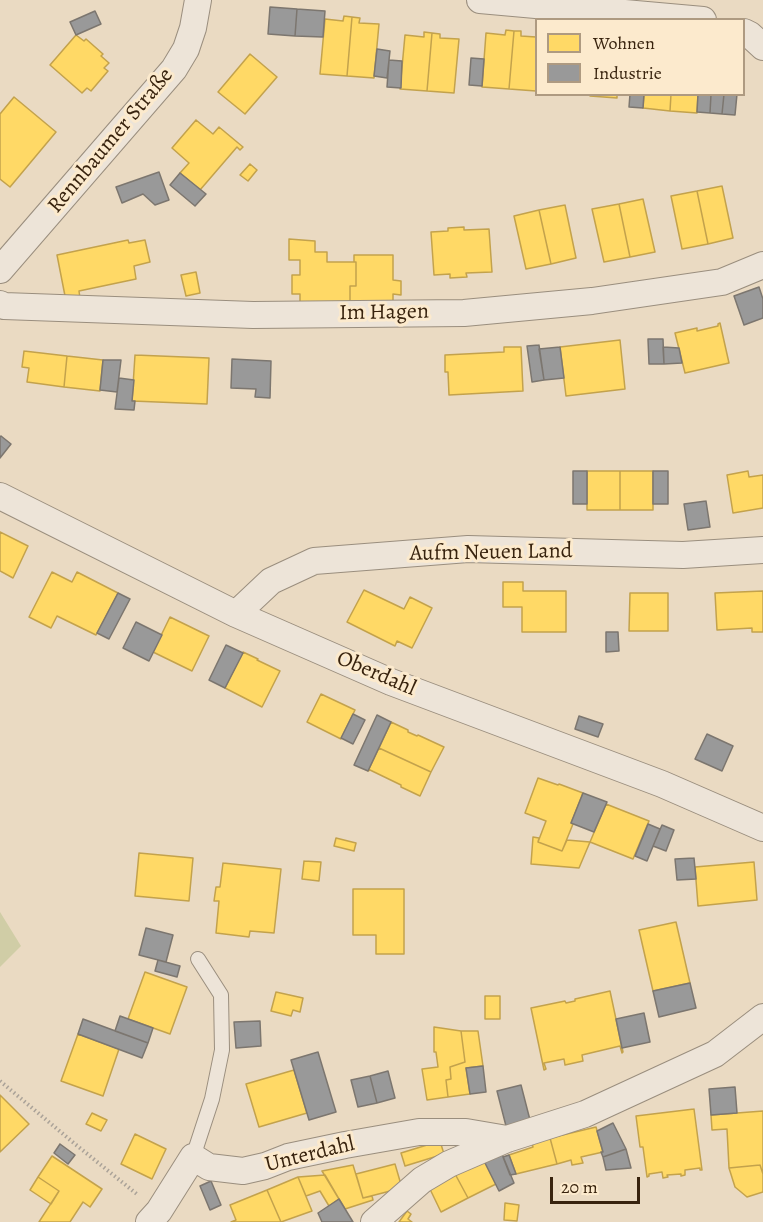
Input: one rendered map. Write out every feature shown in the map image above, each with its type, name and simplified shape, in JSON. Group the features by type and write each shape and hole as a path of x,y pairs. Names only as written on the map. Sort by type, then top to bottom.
{"street":[{"name":"Rennbaumer Straße","path":"0,270 174,69 186,49 193,28 198,0"},
{"path":"480,0 681,18"},
{"path":"745,32 763,47"},
{"name":"Im Hagen","path":"0,304 4,306 253,315 464,313 591,301 722,282 763,265"},
{"name":"Oberdahl","path":"0,496 236,614 392,682 663,784 763,828"},
{"name":"Aufm Neuen Land","path":"236,614 271,581 314,561 468,549 683,555 763,550"},
{"name":"Unterdahl","path":"374,1222 422,1180 449,1164 507,1139 585,1114 715,1054 763,1017"},
{"name":"Unterdahl","path":"193,1157 209,1167 243,1171 288,1157 419,1132 466,1132 507,1139"},
{"path":"154,1217 193,1157"}],"lane":[{"path":"193,1157 212,1099 222,1050 221,995 198,959"}],"path":[{"path":"0,1081 75,1144 154,1217"}],"shaded area":[{"path":"0,912 21,946 0,967"}],"building: Wohnen":[{"path":"344,16 352,17 347,76 320,74 325,19 343,21"},
{"path":"352,17 360,18 359,23 379,24 374,78 347,76"},
{"path":"506,30 514,31 509,89 482,87 486,33 505,35"},
{"path":"514,31 521,31 521,36 535,37 535,91 509,89"},
{"path":"424,32 432,33 427,91 400,89 405,35 424,37"},
{"path":"432,33 440,34 440,38 459,39 454,93 427,91"},
{"path":"76,35 84,41 86,39 103,54 101,56 109,63 104,68 108,71 91,91 87,88 82,93 50,65"},
{"path":"250,54 277,77 245,114 218,92"},
{"path":"590,96 617,96 617,98"},
{"path":"644,96 671,96 670,111 643,108"},
{"path":"671,96 698,96 697,113 670,111"},
{"path":"14,97 56,132 10,187 0,179 0,114"},
{"path":"196,120 213,134 219,127 243,147 240,150 237,147 200,190 180,173 189,163 172,148"},
{"path":"250,164 257,170 248,181 240,175"},
{"path":"722,186 733,238 708,244 697,191"},
{"path":"697,191 708,244 682,249 671,196"},
{"path":"643,199 655,252 630,257 619,204"},
{"path":"619,204 630,257 604,262 592,209"},
{"path":"565,205 576,258 551,264 539,210"},
{"path":"539,210 551,264 526,269 514,216"},
{"path":"464,227 464,230 489,229 492,272 466,273 467,277 450,278 450,274 434,275 431,232"},
{"path":"289,239 315,241 315,252 327,252 327,262 356,262 356,286 350,286 350,302 300,303 300,294 292,294 292,275 300,275 300,260 289,260"},
{"path":"128,240 129,243 145,240 150,262 134,266 136,279 79,291 80,298 66,301 57,255"},
{"path":"354,255 393,255 393,280 401,281 401,295 393,294 393,302 350,302 350,286 356,286"},
{"path":"196,272 200,293 186,296 181,275"},
{"path":"720,323 729,363 685,373 675,333 697,328 697,331 718,326"},
{"path":"620,340 625,389 566,396 560,347"},
{"path":"504,347 521,347 523,391 449,395 445,355 504,352"},
{"path":"24,351 67,356 64,387 27,382 29,368 22,367"},
{"path":"135,355 209,358 207,404 132,401"},
{"path":"67,356 103,360 100,391 64,387"},
{"path":"587,471 620,471 620,510 587,510"},
{"path":"620,471 653,471 653,510 620,510"},
{"path":"748,471 749,477 763,475 763,508 733,513 727,475"},
{"path":"0,532 28,546 13,578 0,571"},
{"path":"52,572 72,582 77,572 118,593 96,635 57,616 51,628 29,617"},
{"path":"503,582 523,582 523,591 566,591 566,632 522,632 522,607 503,607"},
{"path":"364,590 404,609 410,597 432,608 412,648 397,641 395,646 347,622"},
{"path":"763,591 763,632 752,632 752,628 717,630 715,593"},
{"path":"630,593 668,593 668,631 629,631"},
{"path":"170,617 209,636 192,671 153,652"},
{"path":"243,652 280,671 262,707 225,688"},
{"path":"321,694 355,710 341,739 307,722"},
{"path":"391,722 444,747 431,772 379,748"},
{"path":"379,748 431,772 420,796 368,771"},
{"path":"538,778 583,793 562,851 538,842 546,821 525,813"},
{"path":"606,804 649,821 633,859 590,842"},
{"path":"533,837 539,838 538,842 562,851 567,840 590,842 579,868 531,864"},
{"path":"336,838 356,843 354,851 334,846"},
{"path":"139,853 193,858 189,901 135,896"},
{"path":"304,861 321,862 319,881 302,879"},
{"path":"754,862 757,900 698,906 695,867"},
{"path":"223,863 281,869 274,933 250,931 249,937 216,933 219,901 214,901 216,887 220,887"},
{"path":"353,889 404,889 404,954 376,954 376,935 353,935"},
{"path":"676,922 690,983 653,991 639,930"},
{"path":"145,972 187,987 170,1034 128,1019"},
{"path":"610,991 623,1052 620,1046 582,1055 583,1061 565,1065 564,1059 544,1063 546,1069 544,1070 531,1008 565,1001 566,1003"},
{"path":"276,992 303,998 300,1012 293,1010 291,1016 271,1011"},
{"path":"485,996 500,996 500,1019 485,1019"},
{"path":"434,1027 461,1031 465,1062 450,1067 451,1079 446,1080 448,1097 427,1100 422,1069 438,1067 436,1052 434,1052"},
{"path":"461,1031 478,1031 483,1066 466,1068 470,1094 448,1097 446,1080 451,1079 450,1067 465,1062"},
{"path":"78,1034 119,1049 103,1096 61,1081"},
{"path":"294,1070 307,1113 259,1127 246,1084"},
{"path":"0,1095 29,1124 0,1152"},
{"path":"694,1109 702,1170 700,1168 685,1170 685,1175 681,1176 681,1174 667,1175 668,1177 663,1178 662,1172 649,1174 647,1177 636,1116"},
{"path":"763,1111 763,1174 760,1165 729,1168 727,1129 712,1130 711,1115"},
{"path":"92,1113 107,1120 101,1131 86,1124"},
{"path":"596,1127 603,1152 581,1157 583,1163 572,1165 571,1160 557,1164 550,1138"},
{"path":"135,1134 166,1149 152,1179 121,1164"},
{"path":"550,1138 557,1164 516,1174 509,1155 533,1147 532,1143"},
{"path":"440,1141 444,1154 405,1166 401,1153"},
{"path":"52,1156 102,1189 90,1207 83,1202 70,1222 39,1222 59,1191 38,1177"},
{"path":"483,1158 496,1184 468,1198 454,1172"},
{"path":"395,1164 402,1188 363,1198 356,1174"},
{"path":"353,1165 363,1198 372,1196 373,1200 345,1209 322,1171"},
{"path":"760,1165 763,1174 763,1192 747,1197 735,1187 729,1168"},
{"path":"454,1172 468,1198 441,1212 428,1185"},
{"path":"325,1175 339,1199 329,1206 320,1191 306,1196 298,1177"},
{"path":"38,1177 59,1191 51,1204 30,1190"},
{"path":"298,1177 312,1211 281,1222 267,1190"},
{"path":"267,1190 281,1222 231,1222 236,1220 230,1205"},
{"path":"505,1203 519,1205 517,1221 504,1220"},
{"path":"407,1211 411,1214 408,1219 412,1222 399,1222"}],"building: Industrie":[{"path":"270,7 297,9 295,36 268,34"},
{"path":"297,9 325,11 323,37 295,36"},
{"path":"95,11 101,24 76,35 70,22"},
{"path":"377,49 390,51 387,78 374,76"},
{"path":"471,58 484,59 482,86 469,85"},
{"path":"389,60 402,61 401,88 387,87"},
{"path":"630,96 644,96 643,108 629,107"},
{"path":"698,96 711,96 710,113 697,112"},
{"path":"711,96 724,96 722,114 710,113"},
{"path":"724,96 737,96 735,115 722,114"},
{"path":"159,172 169,200 155,205 143,194 122,203 116,187"},
{"path":"180,173 206,194 195,206 170,185"},
{"path":"759,287 763,299 763,318 744,325 734,296"},
{"path":"648,339 663,339 664,364 649,364"},
{"path":"539,345 544,380 532,382 527,346"},
{"path":"560,347 564,378 544,380 539,349"},
{"path":"663,347 679,348 682,363 664,364"},
{"path":"232,359 271,361 270,398 255,397 256,389 231,388"},
{"path":"103,360 121,360 117,392 100,390"},
{"path":"119,378 134,380 132,401 135,401 134,410 115,409"},
{"path":"0,437 11,444 0,458"},
{"path":"573,471 587,471 587,504 573,504"},
{"path":"653,471 668,471 668,504 653,504"},
{"path":"706,501 710,527 688,530 684,504"},
{"path":"118,593 130,599 109,639 97,633"},
{"path":"136,622 162,635 149,661 123,648"},
{"path":"606,632 618,632 619,651 606,652"},
{"path":"226,645 243,653 225,688 209,680"},
{"path":"353,714 365,720 353,744 341,738"},
{"path":"377,715 391,722 368,771 354,765"},
{"path":"579,716 603,724 598,737 575,729"},
{"path":"707,734 733,746 722,771 695,759"},
{"path":"583,793 607,802 594,832 571,823"},
{"path":"648,824 660,829 647,861 635,856"},
{"path":"662,825 674,830 666,851 653,846"},
{"path":"694,858 696,879 677,880 675,859"},
{"path":"146,928 173,935 166,962 139,955"},
{"path":"158,960 180,966 177,977 155,971"},
{"path":"690,983 696,1008 659,1017 653,991"},
{"path":"644,1013 650,1042 622,1048 616,1019"},
{"path":"120,1016 153,1028 148,1043 115,1031"},
{"path":"83,1019 148,1043 142,1058 78,1034"},
{"path":"260,1021 261,1046 236,1048 234,1022"},
{"path":"318,1052 336,1112 309,1120 291,1060"},
{"path":"483,1066 486,1092 470,1094 466,1068"},
{"path":"388,1071 395,1098 377,1103 370,1076"},
{"path":"370,1076 377,1103 358,1107 351,1080"},
{"path":"521,1085 530,1120 506,1126 497,1091"},
{"path":"735,1087 737,1113 711,1115 709,1089"},
{"path":"613,1123 626,1149 603,1157 597,1131"},
{"path":"60,1144 75,1155 68,1164 54,1153"},
{"path":"626,1149 631,1168 606,1170 603,1157"},
{"path":"502,1154 514,1183 499,1191 484,1161"},
{"path":"509,1155 516,1174 510,1175 503,1157"},
{"path":"211,1181 221,1205 210,1210 200,1186"},
{"path":"339,1199 353,1222 322,1222 318,1213"}]}
